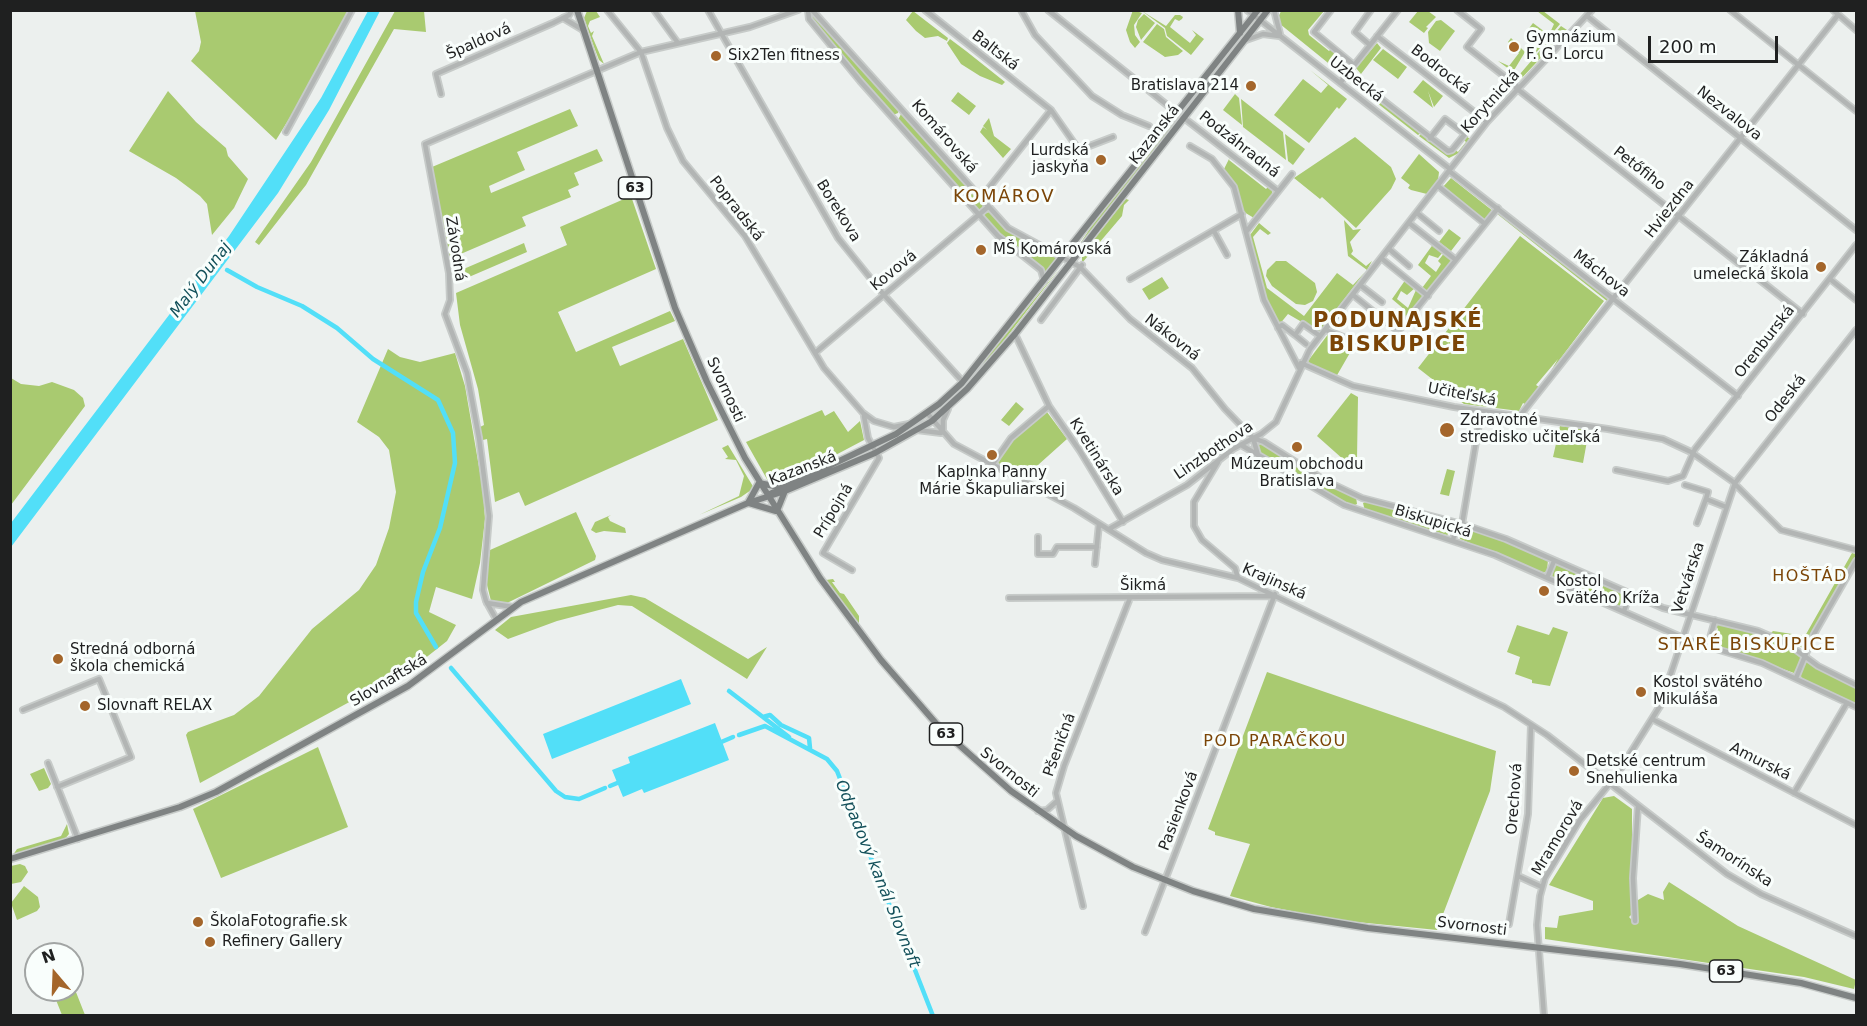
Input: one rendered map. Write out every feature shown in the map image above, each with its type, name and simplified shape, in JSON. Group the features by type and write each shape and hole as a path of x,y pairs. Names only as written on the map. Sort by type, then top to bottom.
{"main road":[{"name":"Svornosti","path":"577,10 675,308 716,402 759,483 839,606 907,691 959,747 1003,785 1064,828 1118,859 1165,880 1219,899 1278,914 1740,973 1801,983 1857,998"},
{"path":"1238,10 1241,23 1240,33"},
{"name":"Kazanská","path":"782,489 875,453 932,421 948,409 1015,334 1268,10"},
{"name":"Kazanská","path":"767,496 912,424 963,382 1256,13"},
{"path":"759,483 782,489 777,511 748,503 759,483"},
{"name":"Slovnaftská","path":"10,859 180,807 216,792 400,691 449,657 513,607 767,496"}],"street":[{"path":"286,132 352,10"},
{"name":"Špaldová","path":"441,94 436,74 564,18 572,10"},
{"name":"Popradská","path":"607,10 641,52 668,128 683,161 745,236 835,382 863,413 885,426 912,424"},
{"path":"654,10 678,43"},
{"name":"Borekova","path":"708,10 832,229 884,295 963,382"},
{"path":"785,16 790,10"},
{"name":"Komárovská","path":"810,10 820,18 1012,231 1071,261"},
{"name":"Komárovská","path":"810,10 809,20 979,216 1010,247 1041,270 1044,282"},
{"path":"818,10 820,18"},
{"name":"Baltská","path":"925,10 1051,110 1079,150 1113,137"},
{"path":"1021,10 1035,35 1086,91 1114,111 1149,126"},
{"name":"Podzáhradná","path":"1048,10 1177,113"},
{"name":"Uzbecká","path":"1247,10 1256,13 1260,20 1449,170"},
{"path":"1245,40 1263,34 1281,37 1274,10"},
{"path":"1331,10 1314,32 1354,65"},
{"path":"1370,45 1355,32 1371,10"},
{"path":"1340,83 1398,10"},
{"name":"Petőfiho","path":"1457,10 1481,29 1467,47 1803,314"},
{"name":"Korytnická","path":"1300,366 1320,336 1487,122 1592,10"},
{"path":"1730,10 1857,111"},
{"path":"1833,10 1857,30"},
{"path":"798,11 809,20"},
{"name":"Závodná","path":"496,619 483,590 489,516 484,473 467,373 445,314 450,300 448,273 424,144 641,52 721,34 798,11"},
{"name":"Hviezdna","path":"1519,417 1838,15"},
{"name":"Nezvalova","path":"1587,16 1857,230"},
{"path":"564,18 583,30"},
{"name":"Bodrocká","path":"1378,37 1487,122"},
{"path":"593,58 607,66"},
{"path":"1348,73 1448,152 1465,134"},
{"path":"981,198 1051,110"},
{"name":"Podzáhradná","path":"1184,118 1278,191"},
{"path":"1430,138 1445,119 1474,139"},
{"name":"Podzáhradná","path":"1190,146 1208,156 1226,175 1237,194 1262,292 1278,328 1300,366"},
{"name":"Máchova","path":"1449,170 1738,396"},
{"name":"Podzáhradná","path":"1246,232 1292,174"},
{"path":"1438,186 1485,224"},
{"name":"Kovová","path":"815,352 988,207"},
{"path":"1353,295 1397,328 1404,326 1498,208"},
{"path":"1130,279 1242,213 1248,218 1256,219"},
{"path":"1417,213 1439,231"},
{"path":"1409,223 1456,260"},
{"path":"1215,233 1227,255"},
{"name":"Orenburská","path":"1693,453 1857,245"},
{"path":"1389,249 1409,266"},
{"path":"1382,258 1428,296"},
{"name":"Nákovná","path":"1071,261 1081,266 1127,317 1191,368 1225,410 1253,438"},
{"path":"1041,320 1081,266"},
{"path":"1830,279 1857,300"},
{"path":"1360,285 1382,302"},
{"path":"1295,335 1303,324 1320,336"},
{"path":"1278,328 1282,325 1306,344"},
{"path":"1326,330 1358,343"},
{"name":"Odeská","path":"1735,483 1857,330"},
{"name":"Kvetinárska","path":"1015,334 1049,406 1080,451 1122,522"},
{"path":"1006,345 1017,342"},
{"name":"Linzbothova","path":"1108,529 1187,485 1279,418 1300,366"},
{"name":"Učiteľská","path":"1300,366 1353,386 1481,412 1649,436 1693,453 1735,483 1781,530 1857,550"},
{"path":"992,465 1011,438 1049,406"},
{"path":"916,430 930,430 943,434 943,420 948,409"},
{"path":"1453,540 1460,524 1481,412"},
{"name":"Popradská","path":"863,413 875,453"},
{"name":"Krajinská","path":"927,413 954,444 1162,560 1238,578 1485,696 1532,724 1610,784"},
{"path":"1253,438 1258,455"},
{"name":"Biskupická","path":"1253,438 1264,442 1324,480 1362,498 1460,524 1506,539 1630,594 1690,615 1766,634 1818,666 1857,685"},
{"name":"Biskupická","path":"1241,445 1312,488 1358,510 1453,540 1683,637 1762,663 1857,707"},
{"name":"Prípojná","path":"852,570 823,553 879,458 875,453"},
{"path":"1616,470 1670,481 1683,476 1693,453"},
{"path":"1219,460 1194,502 1194,526 1202,540 1236,568 1238,578"},
{"name":"Vetvárska","path":"1610,784 1662,700 1735,483"},
{"path":"1684,484 1708,492 1706,499 1726,507"},
{"path":"1358,510 1362,498"},
{"name":"Vetvárska","path":"1697,523 1706,499"},
{"path":"1095,564 1099,524"},
{"path":"1038,537 1038,554 1053,554 1057,547 1097,546"},
{"path":"1547,578 1554,561"},
{"path":"1796,678 1814,634 1857,561"},
{"path":"1624,611 1630,594"},
{"name":"Šikmá","path":"1009,598 1274,595"},
{"name":"Pasienková","path":"1144,932 1274,595"},
{"name":"Pšeničná","path":"1083,906 1056,802 1064,766 1130,598"},
{"path":"487,603 513,607"},
{"path":"1708,645 1715,620"},
{"path":"23,710 99,679 131,757 57,787"},
{"path":"1794,793 1847,703"},
{"name":"Amurská","path":"1652,719 1857,825"},
{"name":"Orechová","path":"1509,924 1528,812 1532,724"},
{"path":"48,763 78,839"},
{"name":"Šamorínska","path":"1610,784 1744,885 1857,936"},
{"name":"Mramorová","path":"1544,1016 1538,919 1542,887 1555,859 1580,820 1610,784"},
{"path":"1038,811 1047,810 1056,802"},
{"path":"1635,921 1633,878 1638,806"},
{"path":"1518,876 1542,887"}],"green space":[{"path":"1133,10 1142,13 1134,25 1135,35 1140,42 1135,48 1126,30"},
{"path":"195,11 350,11 323,64 276,140 191,61 199,51 201,42"},
{"path":"395,11 424,11 426,32 394,29 306,185 259,245 255,242 311,162"},
{"path":"587,11 596,11 600,17 590,21 588,26 591,33 594,31 592,36 604,64 599,60 584,18"},
{"path":"913,11 948,38 947,41 938,36 925,38 916,31 906,20"},
{"path":"1142,11 1166,26 1175,15 1180,15 1182,19 1179,21 1175,19 1170,27 1190,43 1196,35 1192,30 1204,39 1191,55 1167,36 1165,28"},
{"path":"1281,11 1324,11 1308,30 1309,35 1329,51 1331,49 1336,52 1345,71 1343,75 1280,24 1278,18"},
{"path":"1418,11 1428,11 1436,17 1426,27 1428,28 1424,33 1409,22"},
{"path":"1537,11 1543,11 1560,24 1535,54 1532,52 1539,42 1527,31 1533,23 1549,35 1554,24"},
{"path":"812,13 899,108 898,113 893,115 810,17"},
{"path":"1144,14 1155,23 1141,40 1136,27 1138,20"},
{"path":"1441,20 1455,31 1440,51 1429,43 1428,32 1436,21"},
{"path":"1157,24 1164,29 1166,37 1183,51 1178,55 1165,57 1143,42"},
{"path":"1251,25 1217,72 1074,253 1091,227"},
{"path":"1561,26 1567,30 1519,81 1513,77 1517,72 1520,74"},
{"path":"1511,38 1525,52 1513,72 1498,61 1509,66 1519,53 1508,42"},
{"path":"950,39 1005,82 1002,85 980,76 961,64 947,43"},
{"path":"1377,43 1381,48 1361,74 1356,68"},
{"path":"1383,49 1407,67 1398,79 1373,60"},
{"path":"1310,70 1347,99 1339,109 1337,107 1309,143 1274,115 1303,79 1321,93 1328,85"},
{"path":"1352,78 1421,133 1418,135 1349,81"},
{"path":"1423,80 1443,96 1434,107 1428,91 1433,108 1413,92"},
{"path":"168,91 196,122 226,148 228,156 248,179 234,208 212,235 207,204 200,196 176,178 129,151"},
{"path":"958,92 976,106 969,115 951,101"},
{"path":"1235,94 1239,98 1242,125 1223,110"},
{"path":"1241,99 1283,132 1286,160 1243,127"},
{"path":"570,109 578,126 517,152 525,170 489,186 491,193 597,149 603,161 574,173 579,185 568,190 571,197 522,217 526,226 449,259 432,167"},
{"path":"901,114 983,204 982,210 978,210 898,120"},
{"path":"989,118 994,136 1011,149 1003,158 980,132 983,127 987,130 983,126"},
{"path":"1422,133 1450,153 1455,150 1458,152 1466,142 1463,139 1466,136 1470,139 1459,153 1449,158 1419,136"},
{"path":"1285,134 1305,149 1293,165 1288,161"},
{"path":"1355,137 1391,167 1396,179 1391,189 1356,228 1322,197 1320,199 1294,178"},
{"path":"1419,154 1439,172 1438,180 1427,194 1411,190 1408,188 1410,185 1401,178"},
{"path":"1230,157 1229,160 1266,189 1268,187 1272,190 1272,194 1254,218 1244,212 1236,188 1224,169"},
{"path":"1451,178 1493,211 1485,221 1442,188"},
{"path":"631,196 656,269 558,312 576,352 670,311 675,321 612,347 620,366 683,339 718,420 525,506 519,492 495,502 487,439 483,440 480,427 484,425 478,389 460,325 456,293 567,245 560,227"},
{"path":"1126,199 1129,200 1124,205 1122,216 1082,263 1082,254"},
{"path":"1498,211 1608,299 1607,301 1496,213"},
{"path":"990,212 1014,235 1059,257 1045,274 984,218 985,213"},
{"path":"1344,220 1353,230 1361,229 1350,242 1353,251 1351,254 1366,266 1372,261 1367,270 1348,256"},
{"path":"1259,223 1271,233 1268,235 1260,229 1253,237 1267,288 1304,316 1337,273 1353,285 1365,272 1319,332 1288,314 1279,325 1265,294 1250,235"},
{"path":"1449,229 1461,238 1451,251 1439,242"},
{"path":"1520,236 1604,301 1551,371 1558,359 1536,385 1539,387 1525,404 1523,403 1519,411 1464,404 1418,368"},
{"path":"524,243 527,252 455,283 452,274"},
{"path":"1434,243 1444,251 1438,258 1429,255 1425,263 1436,272 1441,264 1438,261 1445,252 1453,260 1426,292 1422,288 1431,276 1418,265"},
{"path":"1276,261 1286,261 1315,283 1317,292 1313,301 1305,305 1296,304 1272,286 1266,276 1267,270"},
{"path":"1060,268 970,382 935,414 975,372"},
{"path":"1162,277 1169,288 1149,300 1142,289"},
{"path":"1406,279 1415,288 1407,295 1401,291 1397,299 1408,308 1416,290 1425,297 1404,324 1398,326 1393,323 1405,310 1392,299"},
{"path":"1329,333 1334,336 1331,343 1351,351 1336,377 1311,365 1308,361"},
{"path":"388,349 400,357 420,362 455,353 465,386 483,490 485,519 480,563 472,599 436,587 429,612 456,625 447,641 414,667 200,783 186,735 188,732 234,715 259,696 312,629 359,590 376,565 389,528 396,492 389,450 379,437 357,422"},
{"path":"11,378 21,384 39,386 52,382 74,390 83,398 85,406 11,505"},
{"path":"1351,393 1358,397 1357,459 1344,460 1317,436"},
{"path":"1016,402 1024,409 1009,426 1001,420"},
{"path":"822,410 825,416 834,411 848,432 860,421 864,440 783,481 768,481 746,442"},
{"path":"1047,412 1067,439 1038,465 1030,480 998,463 1011,442"},
{"path":"1560,426 1589,430 1583,463 1553,457"},
{"path":"1261,443 1313,476 1356,497 1357,504 1353,506 1289,472 1259,452 1257,447"},
{"path":"728,445 754,488 741,497 699,515 739,496 744,476 736,460 725,459 728,457 722,448"},
{"path":"1447,469 1455,471 1449,496 1440,494"},
{"path":"1367,501 1452,524 1453,530 1447,535 1365,511 1363,503"},
{"path":"576,512 596,556 595,560 507,603 491,601 486,581 490,550"},
{"path":"611,515 608,517 610,521 625,528 626,533 604,531 596,533 591,530 595,522"},
{"path":"1464,527 1548,560 1547,571 1543,573 1460,539 1458,530"},
{"path":"1852,553 1856,554 1855,559 1803,648 1771,633 1773,631 1805,636"},
{"path":"1557,564 1625,594 1619,607 1552,578 1553,568"},
{"path":"833,579 835,582 832,582 840,593 844,594 859,616 859,625 826,580"},
{"path":"631,595 645,598 748,659 767,647 747,679 632,606 618,605 557,621 508,639 495,630 511,617"},
{"path":"1720,624 1749,630 1789,647 1802,658 1794,673 1713,644 1712,640 1715,641 1718,629 1716,626"},
{"path":"1517,625 1549,635 1553,627 1568,632 1550,686 1532,683 1532,680 1515,674 1520,657 1507,652"},
{"path":"1808,661 1856,687 1856,705 1802,679 1800,673"},
{"path":"1267,672 1496,751 1490,791 1437,930 1337,920 1230,896 1250,844 1215,835 1215,832 1208,829"},
{"path":"318,747 348,827 221,878 193,809"},
{"path":"44,768 51,784 48,788 39,791 30,774"},
{"path":"1614,796 1632,809 1632,914 1629,917 1632,920 1638,900 1648,894 1664,900 1663,892 1669,882 1738,926 1856,980 1854,989 1804,977 1545,939 1545,927 1557,928 1559,916 1593,910 1593,901 1549,885 1603,798"},
{"path":"67,824 69,834 63,841 13,855 17,849 61,836"},
{"path":"20,864 25,866 28,872 21,882 11,884 11,866"},
{"path":"24,886 38,897 40,907 37,911 17,920 11,903"},
{"path":"57,1002 80,1002 85,1015 62,1015"}],"water":[{"name":"Malý Dunaj","path":"368,11 380,11 329,110 278,193 11,547 11,523 229,236 321,98"},
{"path":"681,679 691,704 552,759 543,734"},
{"path":"715,723 729,760 644,793 642,789 623,797 612,770 630,763 628,757"}],"waterway":[{"name":"Odpadový kanál Slovnaft","path":"227,270 257,287 302,306 337,328 373,359 438,400 453,433 455,463 440,528 423,572 416,602 416,613 436,647"},
{"name":"Odpadový kanál Slovnaft","path":"451,668 556,791 565,797 579,799 605,788"},
{"path":"729,691 789,737"},
{"path":"763,717 770,715 781,725 809,738 810,748"},
{"name":"Odpadový kanál Slovnaft","path":"739,735 765,726 827,759 837,771 933,1016"},
{"name":"Odpadový kanál Slovnaft","path":"719,743 733,737"},
{"name":"Odpadový kanál Slovnaft","path":"610,786 622,781"}],"place":[{"name":"Gymnázium F. G. Lorcu","path":"1514,47"},
{"name":"Six2Ten fitness","path":"716,56"},
{"name":"Bratislava 214","path":"1251,86"},
{"name":"Lurdská jaskyňa","path":"1101,160"},
{"name":"MŠ Komárovská","path":"981,250"},
{"name":"Základná umelecká škola","path":"1821,267"},
{"name":"Zdravotné stredisko učiteľská","path":"1447,430"},
{"name":"Múzeum obchodu Bratislava","path":"1297,447"},
{"name":"Kaplnka Panny Márie Škapuliarskej","path":"992,455"},
{"name":"Kostol Svätého Kríža","path":"1544,591"},
{"name":"Stredná odborná škola chemická","path":"58,659"},
{"name":"Kostol svätého Mikuláša","path":"1641,692"},
{"name":"Slovnaft RELAX","path":"85,706"},
{"name":"Detské centrum Snehulienka","path":"1574,771"},
{"name":"ŠkolaFotografie.sk","path":"198,922"},
{"name":"Refinery Gallery","path":"210,942"}],"district":[{"name":"KOMÁROV","path":"1004,197"},
{"name":"PODUNAJSKÉ BISKUPICE","path":"1398,334"},
{"name":"HOŠTÁD","path":"1810,577"},
{"name":"STARÉ BISKUPICE","path":"1747,645"},
{"name":"POD PARAČKOU","path":"1275,742"}]}
